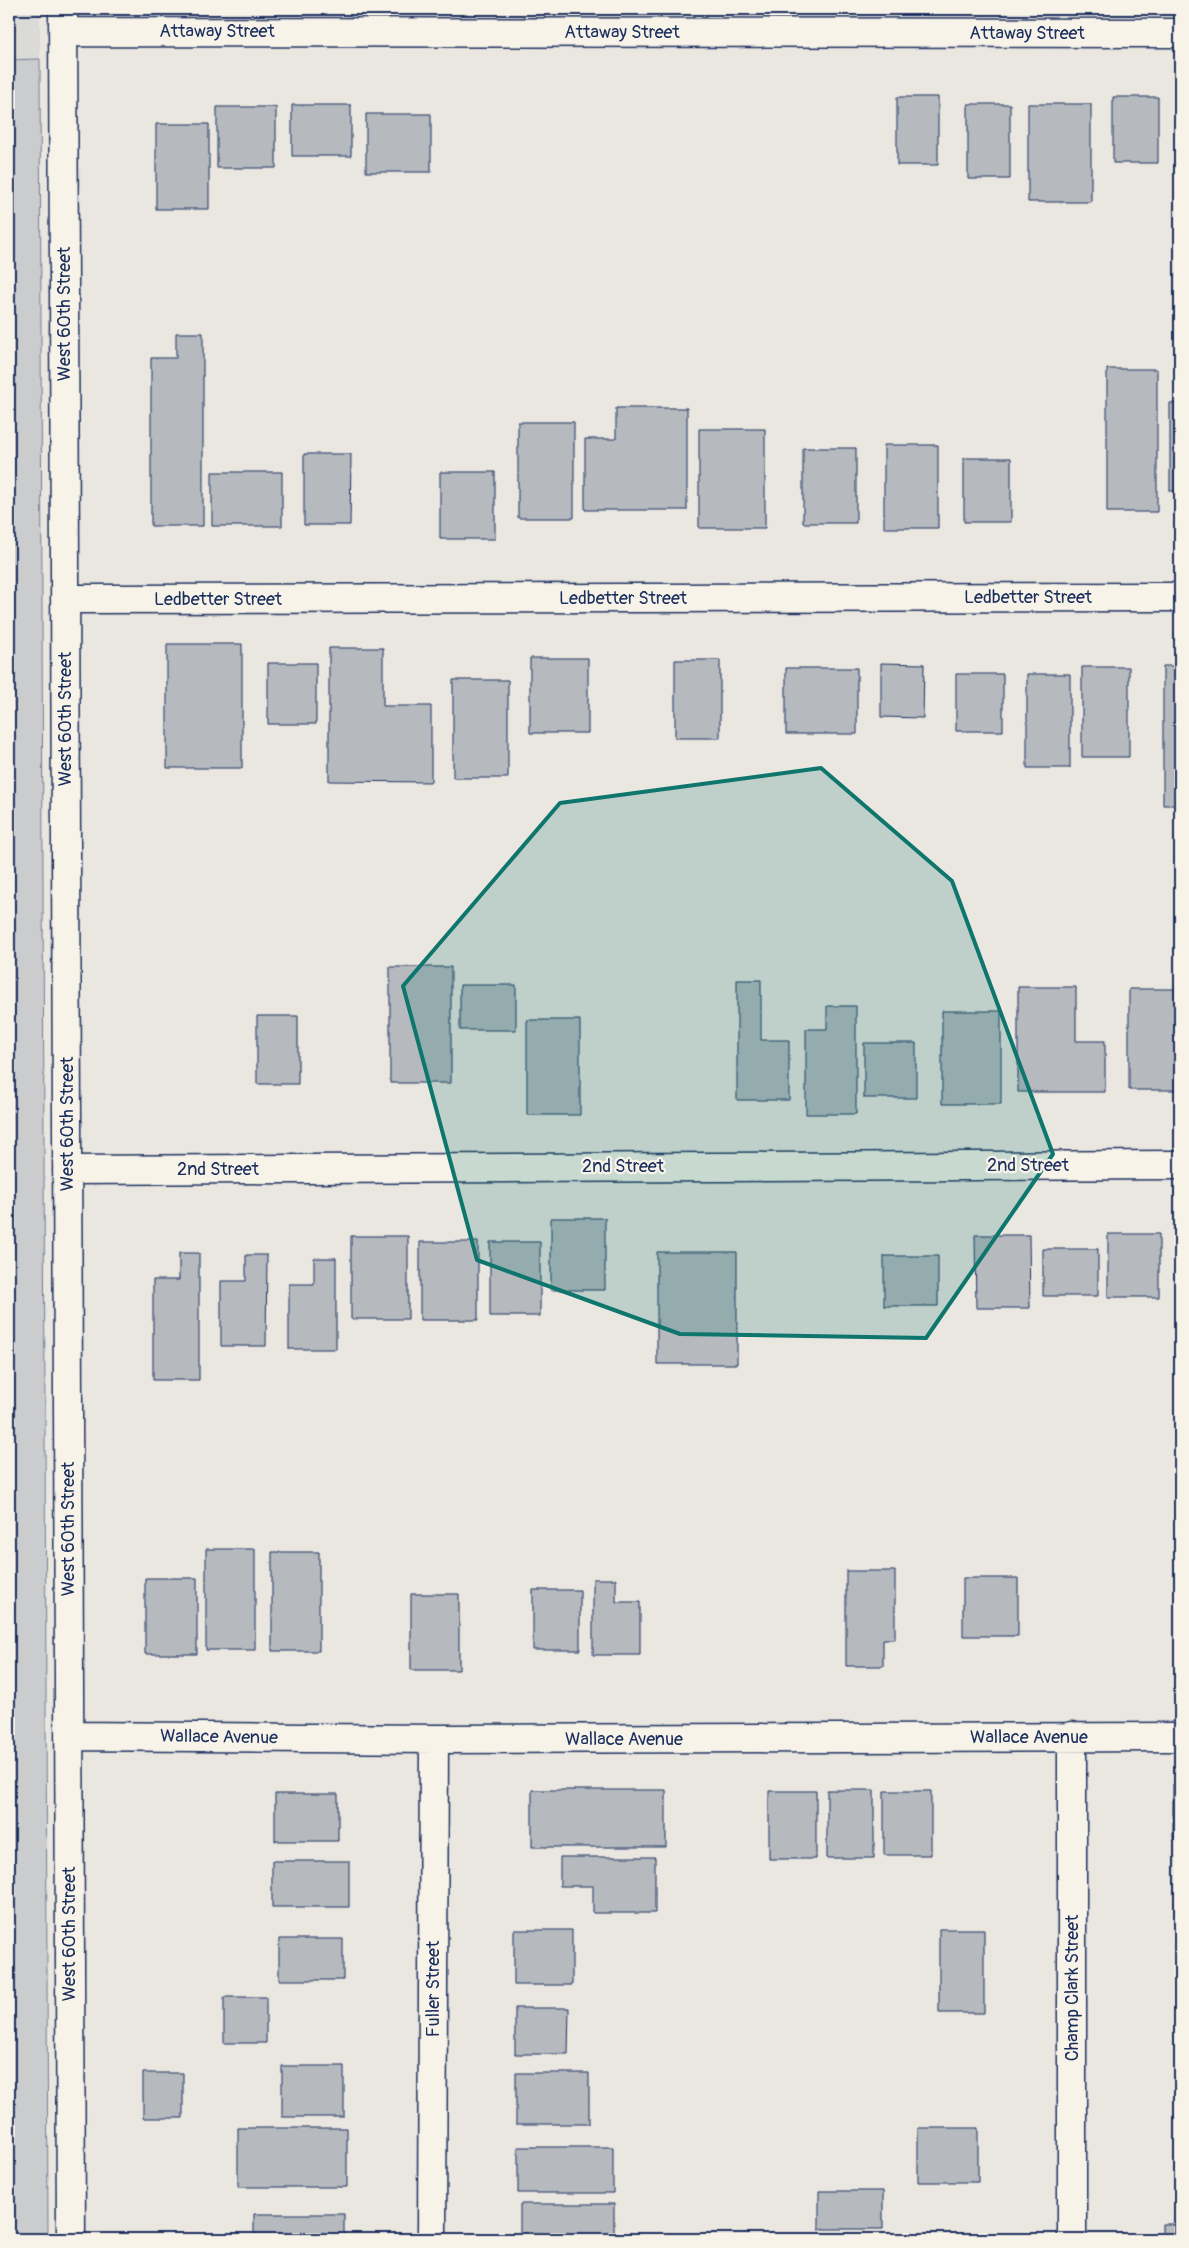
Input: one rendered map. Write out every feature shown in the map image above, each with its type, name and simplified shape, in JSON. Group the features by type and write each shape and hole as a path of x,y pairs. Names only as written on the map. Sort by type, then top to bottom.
{"street":[{"name":"Attaway Street","path":"63,21 1180,33"},
{"name":"West 60th Street","path":"63,21 71,2239"},
{"name":"Ledbetter Street","path":"65,599 1180,597"},
{"name":"2nd Street","path":"67,1170 1180,1165"},
{"name":"Wallace Avenue","path":"68,1736 434,1740 1180,1737"},
{"name":"Champ Clark Street","path":"1072,1736 1072,2239"},
{"name":"Fuller Street","path":"432,2239 434,1740"}],"highlighted area":[{"path":"821,768 952,881 1053,1154 926,1338 680,1334 477,1260 403,986 560,803"}],"shaded area":[{"path":"9,9 40,9 40,59 9,60"},
{"path":"40,59 48,2239 9,2239 9,60"}],"building":[{"path":"1177,95 1180,95 1180,156 1177,156"},
{"path":"897,97 938,97 938,165 897,165"},
{"path":"1113,97 1158,97 1158,163 1113,163"},
{"path":"968,104 1010,104 1010,179 968,179"},
{"path":"1028,104 1091,104 1091,202 1028,202"},
{"path":"292,105 351,105 351,156 292,156"},
{"path":"217,107 276,107 276,168 217,168"},
{"path":"366,114 431,114 431,172 366,172"},
{"path":"156,124 209,124 209,209 156,209"},
{"path":"176,333 203,333 203,526 151,526 151,358 176,358"},
{"path":"1107,369 1157,369 1157,512 1107,512"},
{"path":"1170,403 1180,403 1180,491 1170,491"},
{"path":"616,408 687,408 687,510 585,510 585,439 616,439"},
{"path":"518,422 574,422 574,518 518,518"},
{"path":"699,429 765,429 765,528 699,528"},
{"path":"884,445 938,445 938,528 884,528"},
{"path":"803,448 856,448 856,523 803,523"},
{"path":"304,454 351,454 350,525 304,525"},
{"path":"964,458 1011,458 1011,522 964,522"},
{"path":"212,472 282,472 282,526 212,526"},
{"path":"440,472 495,472 495,539 440,539"},
{"path":"167,644 242,644 242,768 167,768"},
{"path":"329,648 383,648 383,706 431,706 431,782 329,781"},
{"path":"530,658 588,658 588,733 530,733"},
{"path":"675,660 720,660 720,738 675,738"},
{"path":"268,663 316,663 316,724 268,724"},
{"path":"881,663 924,664 923,718 881,717"},
{"path":"1163,666 1180,666 1180,805 1163,805"},
{"path":"1082,667 1129,667 1129,757 1082,757"},
{"path":"786,668 857,668 857,734 786,734"},
{"path":"956,674 1003,674 1003,731 956,731"},
{"path":"1027,674 1070,674 1070,768 1027,768"},
{"path":"453,680 508,680 508,778 453,778"},
{"path":"390,967 451,967 451,1083 390,1083"},
{"path":"737,980 761,980 761,1040 789,1040 789,1100 737,1100"},
{"path":"460,985 516,985 516,1030 460,1030"},
{"path":"1018,987 1076,987 1076,1041 1105,1041 1105,1092 1018,1092"},
{"path":"1129,989 1177,989 1177,1090 1129,1090"},
{"path":"827,1006 856,1006 856,1114 806,1114 806,1029 827,1029"},
{"path":"942,1011 1001,1011 1001,1104 942,1104"},
{"path":"257,1016 298,1016 298,1084 257,1084"},
{"path":"527,1020 580,1020 580,1115 527,1115"},
{"path":"864,1043 916,1043 916,1098 864,1098"},
{"path":"551,1218 605,1218 605,1290 551,1290"},
{"path":"1108,1234 1159,1234 1159,1297 1108,1297"},
{"path":"975,1235 1029,1235 1030,1308 976,1308"},
{"path":"351,1236 408,1236 408,1319 351,1319"},
{"path":"420,1242 478,1242 478,1320 420,1320"},
{"path":"490,1242 540,1242 540,1316 490,1316"},
{"path":"1043,1249 1098,1249 1098,1296 1043,1296"},
{"path":"657,1252 737,1252 737,1364 657,1364"},
{"path":"179,1253 199,1253 199,1380 153,1380 153,1280 179,1280"},
{"path":"246,1255 267,1255 266,1346 221,1346 221,1281 246,1281"},
{"path":"884,1256 938,1256 938,1306 884,1306"},
{"path":"314,1258 336,1258 336,1349 289,1349 289,1284 314,1284"},
{"path":"206,1549 255,1549 255,1650 206,1650"},
{"path":"272,1552 319,1552 319,1651 272,1651"},
{"path":"846,1571 895,1571 895,1639 883,1639 883,1666 846,1666"},
{"path":"145,1578 197,1578 197,1654 145,1654"},
{"path":"963,1578 1018,1578 1018,1636 963,1636"},
{"path":"593,1579 616,1579 616,1602 640,1602 640,1655 593,1655"},
{"path":"533,1590 580,1590 580,1650 533,1650"},
{"path":"411,1594 459,1594 459,1670 411,1670"},
{"path":"1173,1784 1180,1784 1180,1838 1173,1838"},
{"path":"532,1790 666,1790 666,1847 532,1847"},
{"path":"827,1790 874,1790 874,1858 827,1858"},
{"path":"769,1791 816,1791 816,1859 769,1859"},
{"path":"884,1791 931,1791 931,1855 884,1855"},
{"path":"275,1794 338,1794 338,1841 275,1841"},
{"path":"560,1857 655,1857 655,1913 593,1913 593,1886 560,1886"},
{"path":"272,1861 349,1861 349,1907 272,1907"},
{"path":"939,1929 984,1929 984,2013 939,2013"},
{"path":"514,1930 572,1930 572,1985 514,1985"},
{"path":"279,1939 343,1939 343,1980 279,1980"},
{"path":"224,1997 266,1997 266,2043 224,2043"},
{"path":"515,2008 569,2008 568,2054 515,2054"},
{"path":"282,2066 344,2066 344,2117 282,2117"},
{"path":"143,2073 183,2073 183,2118 143,2118"},
{"path":"516,2073 589,2073 589,2124 516,2124"},
{"path":"238,2128 347,2128 347,2187 238,2187"},
{"path":"918,2128 978,2128 978,2182 918,2182"},
{"path":"518,2147 613,2147 613,2193 518,2193"},
{"path":"819,2191 883,2191 883,2229 819,2229"},
{"path":"520,2204 614,2204 614,2239 520,2239"},
{"path":"254,2214 344,2214 344,2239 254,2239"},
{"path":"1162,2224 1180,2224 1180,2239 1162,2239"}]}
